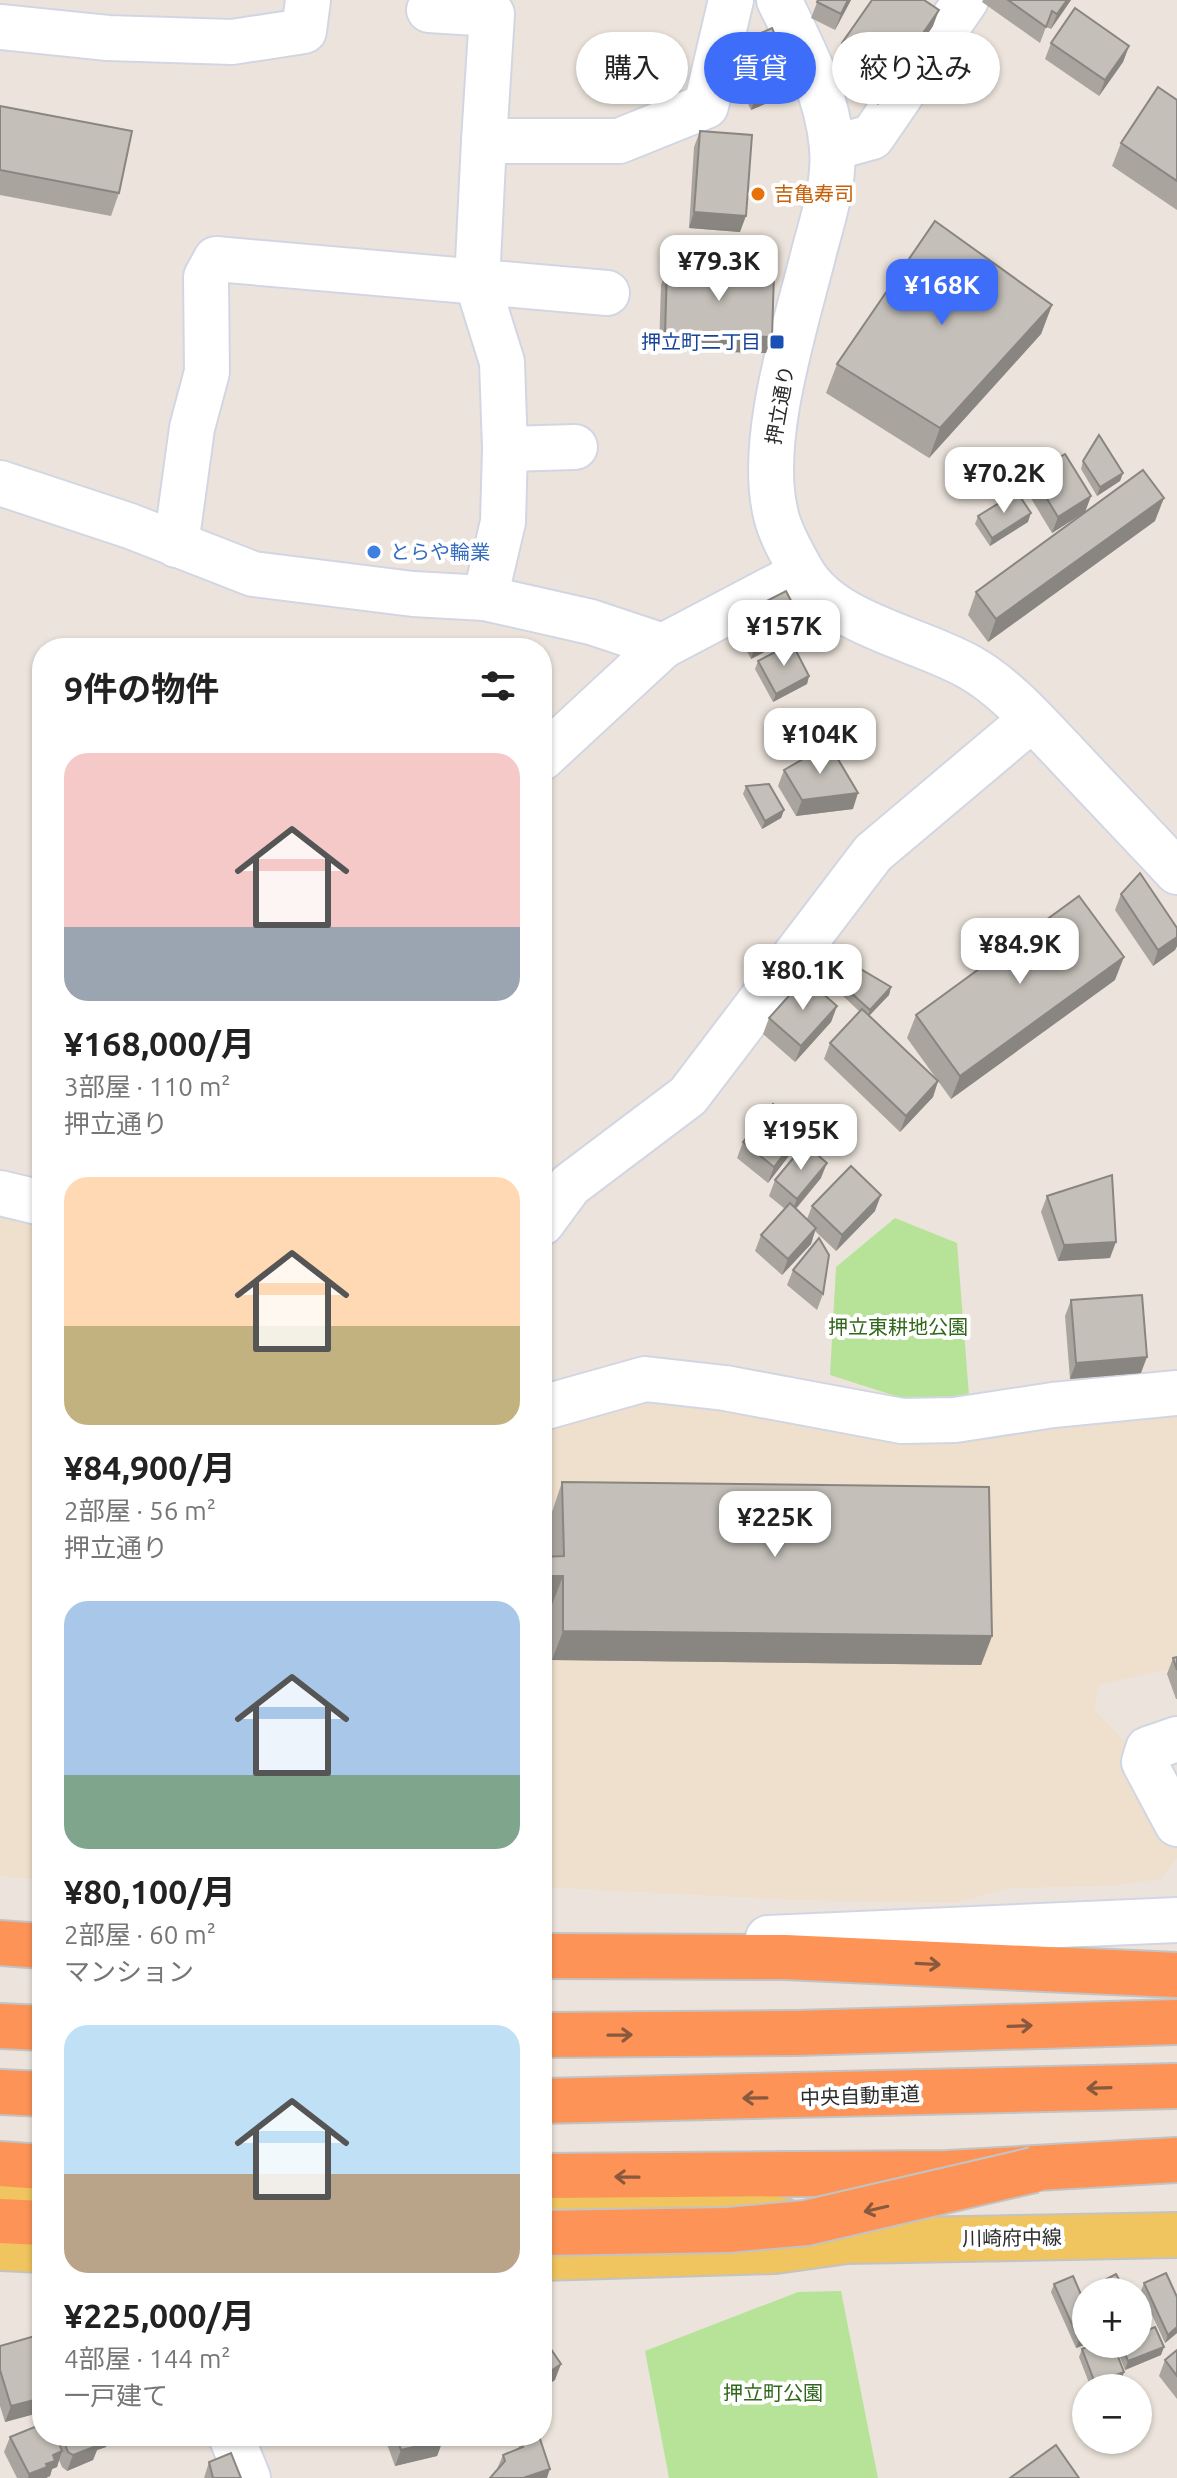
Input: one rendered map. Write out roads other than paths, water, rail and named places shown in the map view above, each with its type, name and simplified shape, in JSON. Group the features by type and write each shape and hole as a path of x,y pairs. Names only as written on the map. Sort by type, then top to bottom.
{"highway":[{"path":"0,1943 32,1945"},
{"path":"552,1956 785,1957 1177,1975"},
{"path":"552,2035 797,2033 1177,2022"},
{"path":"0,2026 32,2028"},
{"name":"中央自動車道","path":"552,2101 1177,2086"},
{"path":"0,2092 32,2094"},
{"path":"552,2176 705,2178 1034,2170 1177,2160"},
{"path":"0,2164 32,2166"},
{"path":"552,2233 728,2230 806,2223 1034,2170"}],"main road":[{"path":"0,2188 32,2221"},
{"name":"川崎府中線","path":"552,2208 723,2208 753,2211 847,2241"},
{"path":"0,2248 32,2223"},
{"name":"川崎府中線","path":"552,2258 775,2251 847,2241 1177,2235"}],"street":[{"path":"0,27 108,38 232,42 304,31 308,0"},
{"path":"484,141 619,141 706,106 731,0"},
{"name":"押立通り","path":"779,0 811,65 825,106 832,148 832,182 784,373 772,451 776,515 802,573 829,599 868,626 930,646 975,670 1032,719 1177,872"},
{"path":"832,148 872,137 966,0"},
{"path":"429,10 492,14 477,282 502,362 505,449 503,522 485,598"},
{"path":"176,545 192,428 207,372 206,277 216,259 607,293"},
{"path":"505,449 575,447"},
{"path":"0,483 253,574 413,594 485,598 591,622 663,646"},
{"path":"552,749 663,646 802,573"},
{"path":"552,1209 570,1185 688,1096 873,853 1032,719"},
{"path":"0,1193 32,1201"},
{"path":"552,1405 645,1379 725,1388 902,1421 955,1420 1053,1405 1177,1393"},
{"path":"1177,1739 1148,1749 1144,1762 1177,1824"},
{"path":"552,1938 811,1938 1177,1920"},
{"path":"0,1924 32,1926"},
{"path":"235,2446 248,2478"}],"place":[{"name":"吉亀寿司","path":"758,194"},
{"name":"押立町二丁目","path":"777,342"},
{"name":"とらや輪業","path":"374,552"}],"park label":[{"name":"押立東耕地公園","path":"898,1327"},
{"name":"押立町公園","path":"773,2393"}]}
